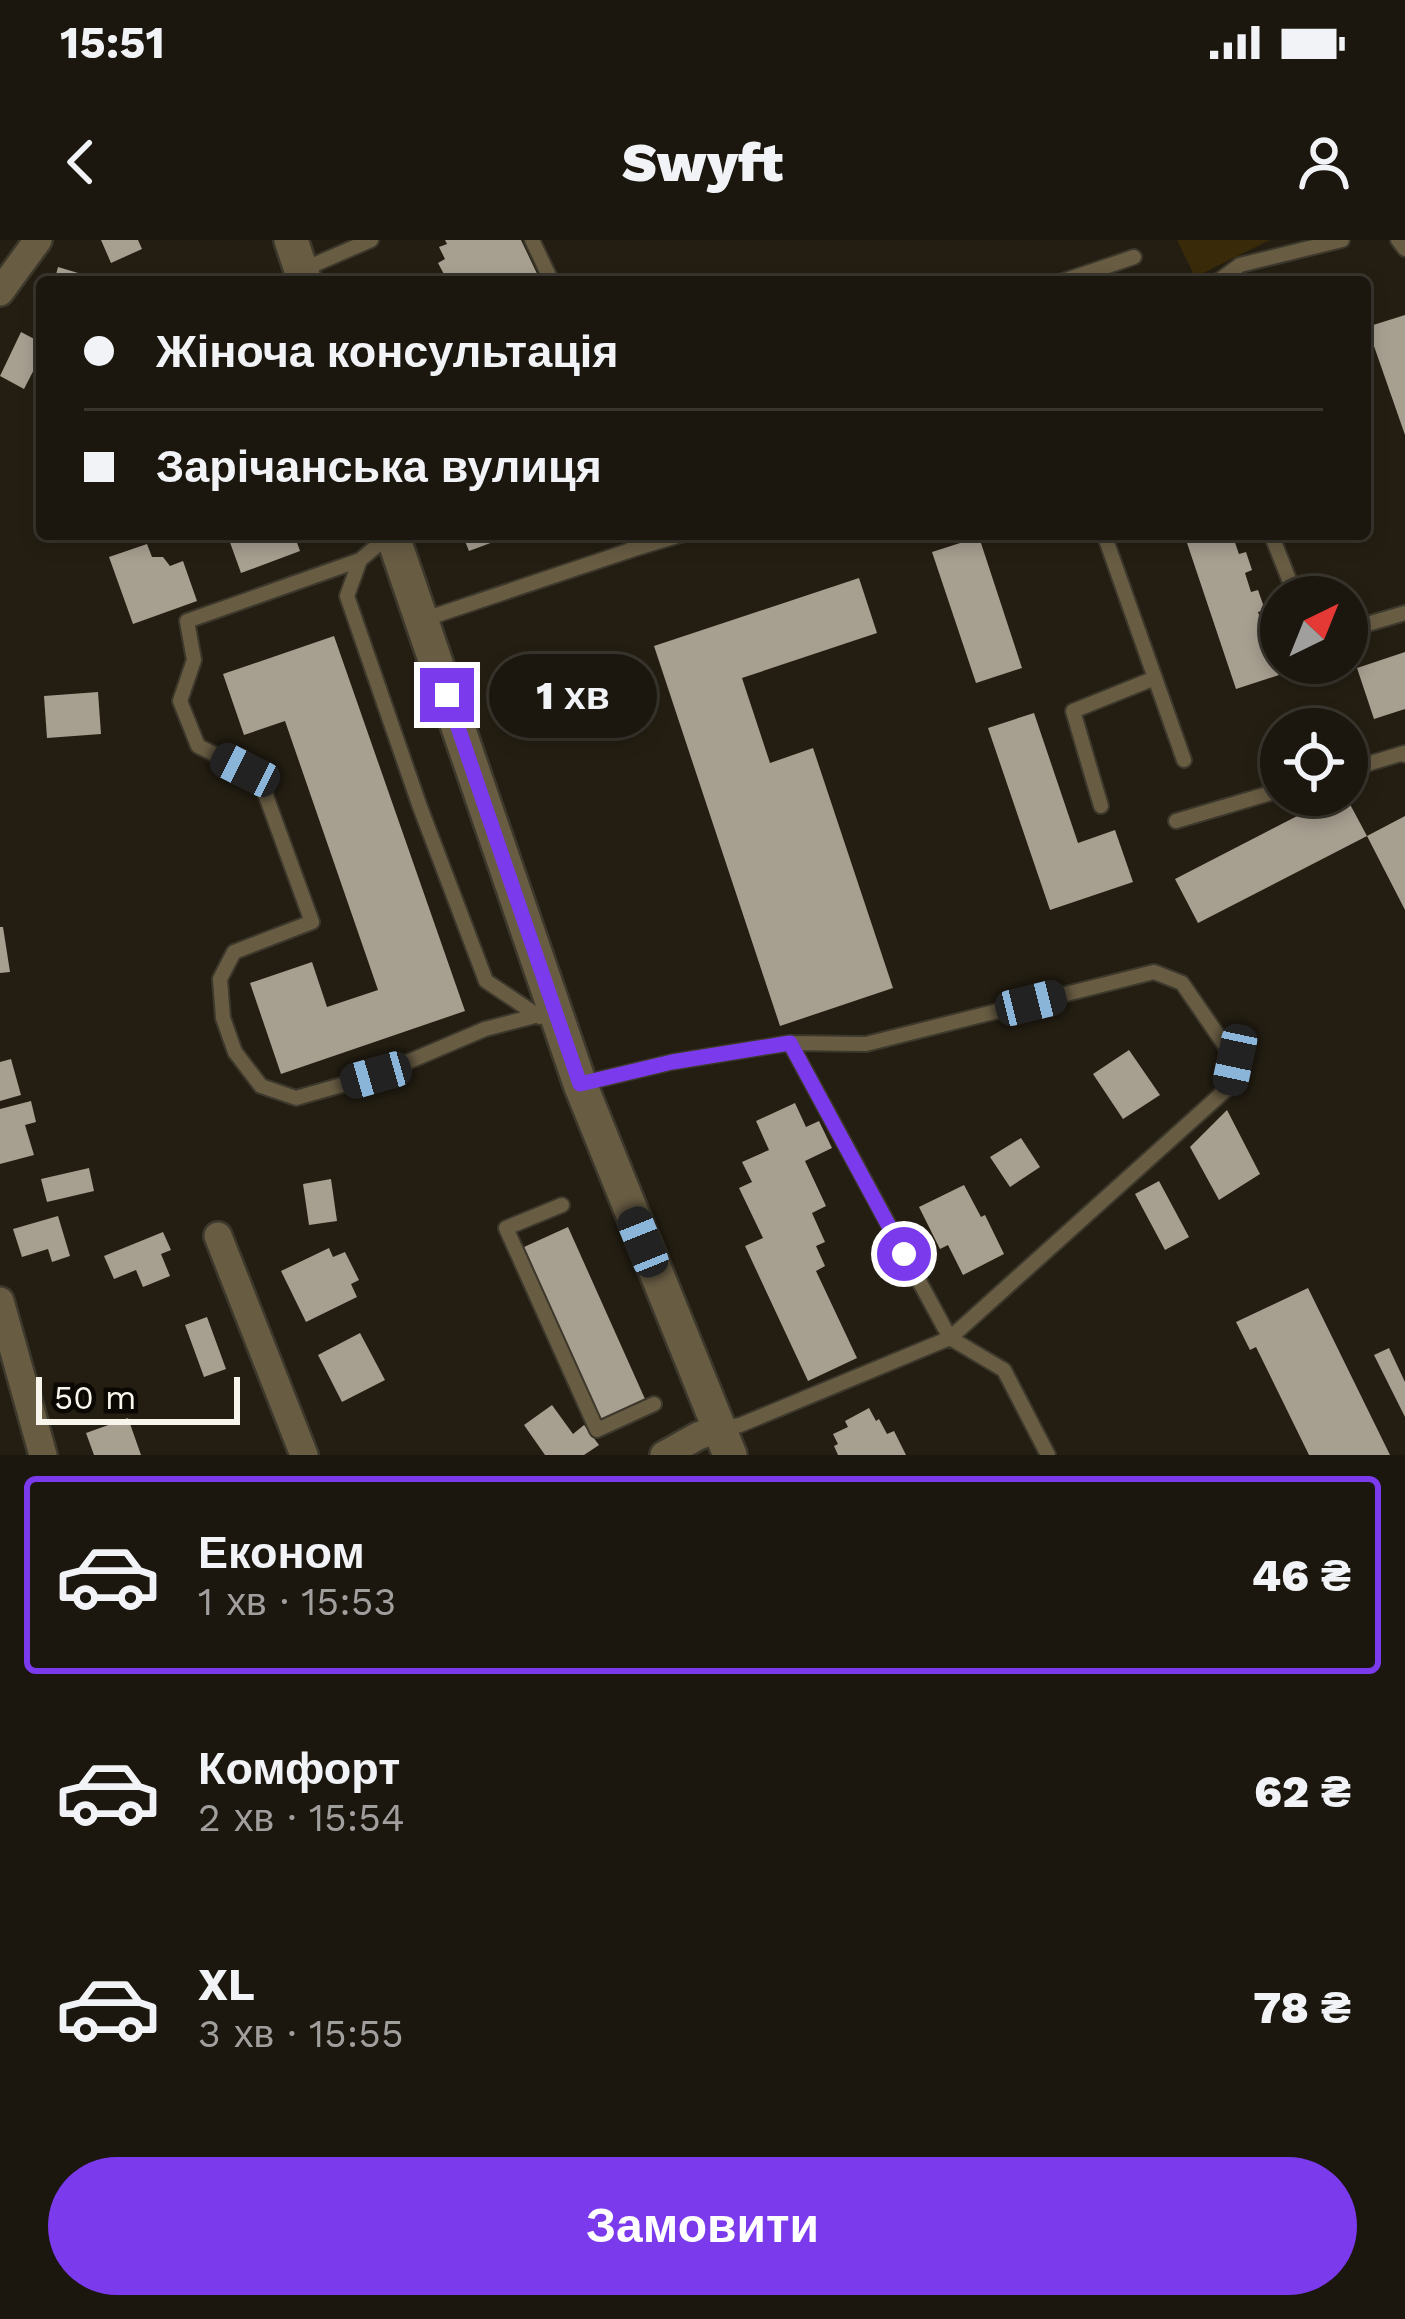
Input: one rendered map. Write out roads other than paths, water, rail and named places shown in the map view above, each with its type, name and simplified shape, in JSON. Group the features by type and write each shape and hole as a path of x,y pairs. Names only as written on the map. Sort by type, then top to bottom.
{"street":[{"path":"0,292 38,240"},
{"path":"394,540 547,1019 580,1084 724,1442"},
{"path":"218,1235 304,1455"},
{"path":"0,1301 44,1455"},
{"path":"664,1455 698,1436 724,1442"}],"lane":[{"path":"299,264 371,240"},
{"path":"532,240 549,276"},
{"path":"1225,276 1240,265 1342,240"},
{"path":"1398,240 1405,249"},
{"path":"1078,276 1134,257"},
{"path":"385,540 360,560 187,621 194,660 181,701 198,746 245,770 262,785 313,922 235,952 220,980 224,1018 235,1052 261,1086 296,1098 376,1075 485,1029 547,1019"},
{"path":"1106,540 1184,760"},
{"path":"1273,540 1288,576"},
{"path":"422,620 634,542"},
{"path":"360,560 347,596 486,980 547,1019"},
{"path":"1368,624 1405,613"},
{"path":"1101,806 1073,711 1155,678"},
{"path":"1368,764 1405,755"},
{"path":"1176,821 1260,796"},
{"path":"580,1084 672,1062 790,1043 866,1044 1154,972 1182,982 1235,1060 1229,1087 950,1338 740,1424 724,1442"},
{"path":"790,1043 950,1338 1004,1370 1048,1455"},
{"path":"562,1205 506,1228 597,1430 655,1404"}]}
